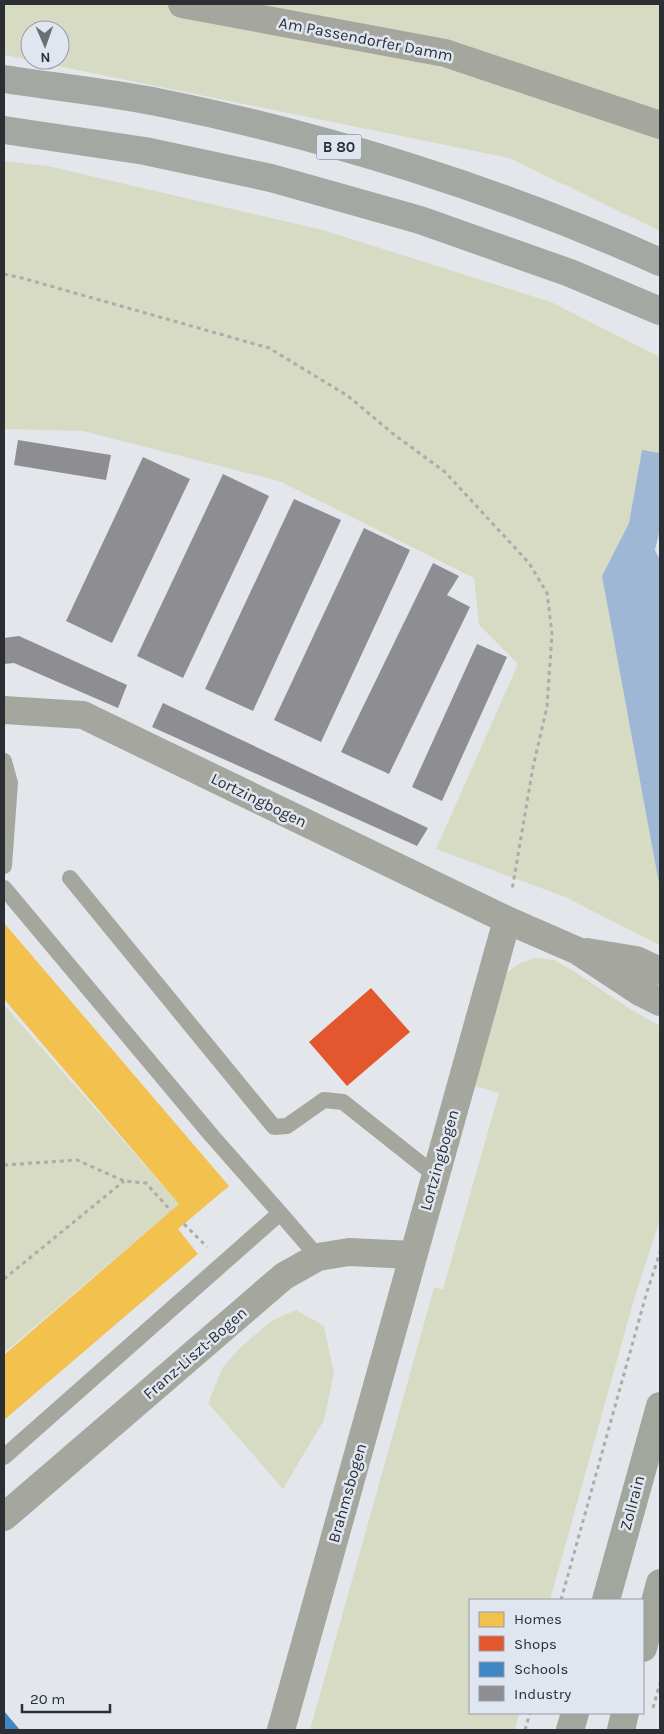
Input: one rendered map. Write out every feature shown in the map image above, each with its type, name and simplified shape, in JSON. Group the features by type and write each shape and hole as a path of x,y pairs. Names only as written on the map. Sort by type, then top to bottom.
{"highway":[{"name":"B 80","path":"4,79 156,102 291,133 439,176 593,232 660,262"},
{"path":"4,130 145,151 271,178 420,220 570,273 660,311"}],"main road":[{"name":"Zollrain","path":"606,1599 660,1406"},
{"path":"644,1644 660,1583"},
{"path":"570,1730 575,1714"},
{"path":"621,1730 625,1714"}],"street":[{"name":"Am Passendorfer Damm","path":"182,4 445,53 660,125"},
{"name":"Lortzingbogen","path":"4,710 83,715 506,920 578,951 640,992 660,1002"},
{"name":"Lortzingbogen","path":"413,1255 506,920"},
{"name":"Lortzingbogen","path":"578,951 636,960 660,971"},
{"name":"Franz-Liszt-Bogen","path":"4,1517 284,1276 318,1257 349,1252 413,1255"},
{"name":"Brahmsbogen","path":"281,1730 413,1255"}],"lane":[{"path":"4,761 10,783 4,866"},
{"path":"70,878 274,1127 288,1126 324,1100 343,1102 435,1175"},
{"path":"4,888 212,1136 318,1257"},
{"path":"4,1457 280,1213"}],"path":[{"path":"4,274 269,348 348,396 392,433 445,472 529,563 547,593 552,634 547,706 533,767 506,920"},
{"path":"4,1165 77,1160 124,1181 146,1183 171,1211"},
{"path":"4,1278 124,1181"},
{"path":"184,1224 223,1262"},
{"path":"561,1599 646,1295 660,1252"},
{"path":"525,1730 530,1714"}],"green space":[{"path":"4,4 660,4 660,231 509,158 70,68 70,20 20,20 20,58 4,55"},
{"path":"4,161 48,166 323,230 551,302 660,357 660,453 642,451 629,523 602,576 660,889 660,945 565,897 436,849 518,664 479,625 474,578 279,481 83,431 4,429"},
{"path":"536,958 554,960 660,1026 660,1219 633,1303 550,1599 469,1599 469,1714 519,1714 515,1730 310,1730 434,1288 443,1289 499,1093 471,1085 501,979 517,965"},
{"path":"4,1005 179,1204 4,1353"},
{"path":"296,1310 324,1326 334,1373 324,1420 283,1489 208,1403 223,1367 241,1347 271,1321"}],"water":[{"path":"642,450 660,453 660,529 655,550 660,560 660,889 602,576 629,523"}],"building: Homes":[{"path":"4,923 229,1186 178,1229 198,1254 4,1420 4,1355 179,1204 4,999"}],"building: Shops":[{"path":"371,988 410,1032 347,1086 309,1042"}],"building: Schools":[{"path":"4,1711 20,1730 4,1730"}],"building: Industry":[{"path":"18,440 111,455 106,480 14,465"},
{"path":"143,457 190,479 112,643 66,621"},
{"path":"223,474 269,496 183,678 137,656"},
{"path":"294,499 341,520 253,711 205,689"},
{"path":"364,528 410,550 321,742 274,720"},
{"path":"433,563 459,576 447,595 470,607 389,774 341,752"},
{"path":"19,636 127,685 118,708 14,663 4,664 4,638"},
{"path":"477,644 507,657 442,801 412,787"},
{"path":"163,703 428,828 417,846 152,727"}]}
